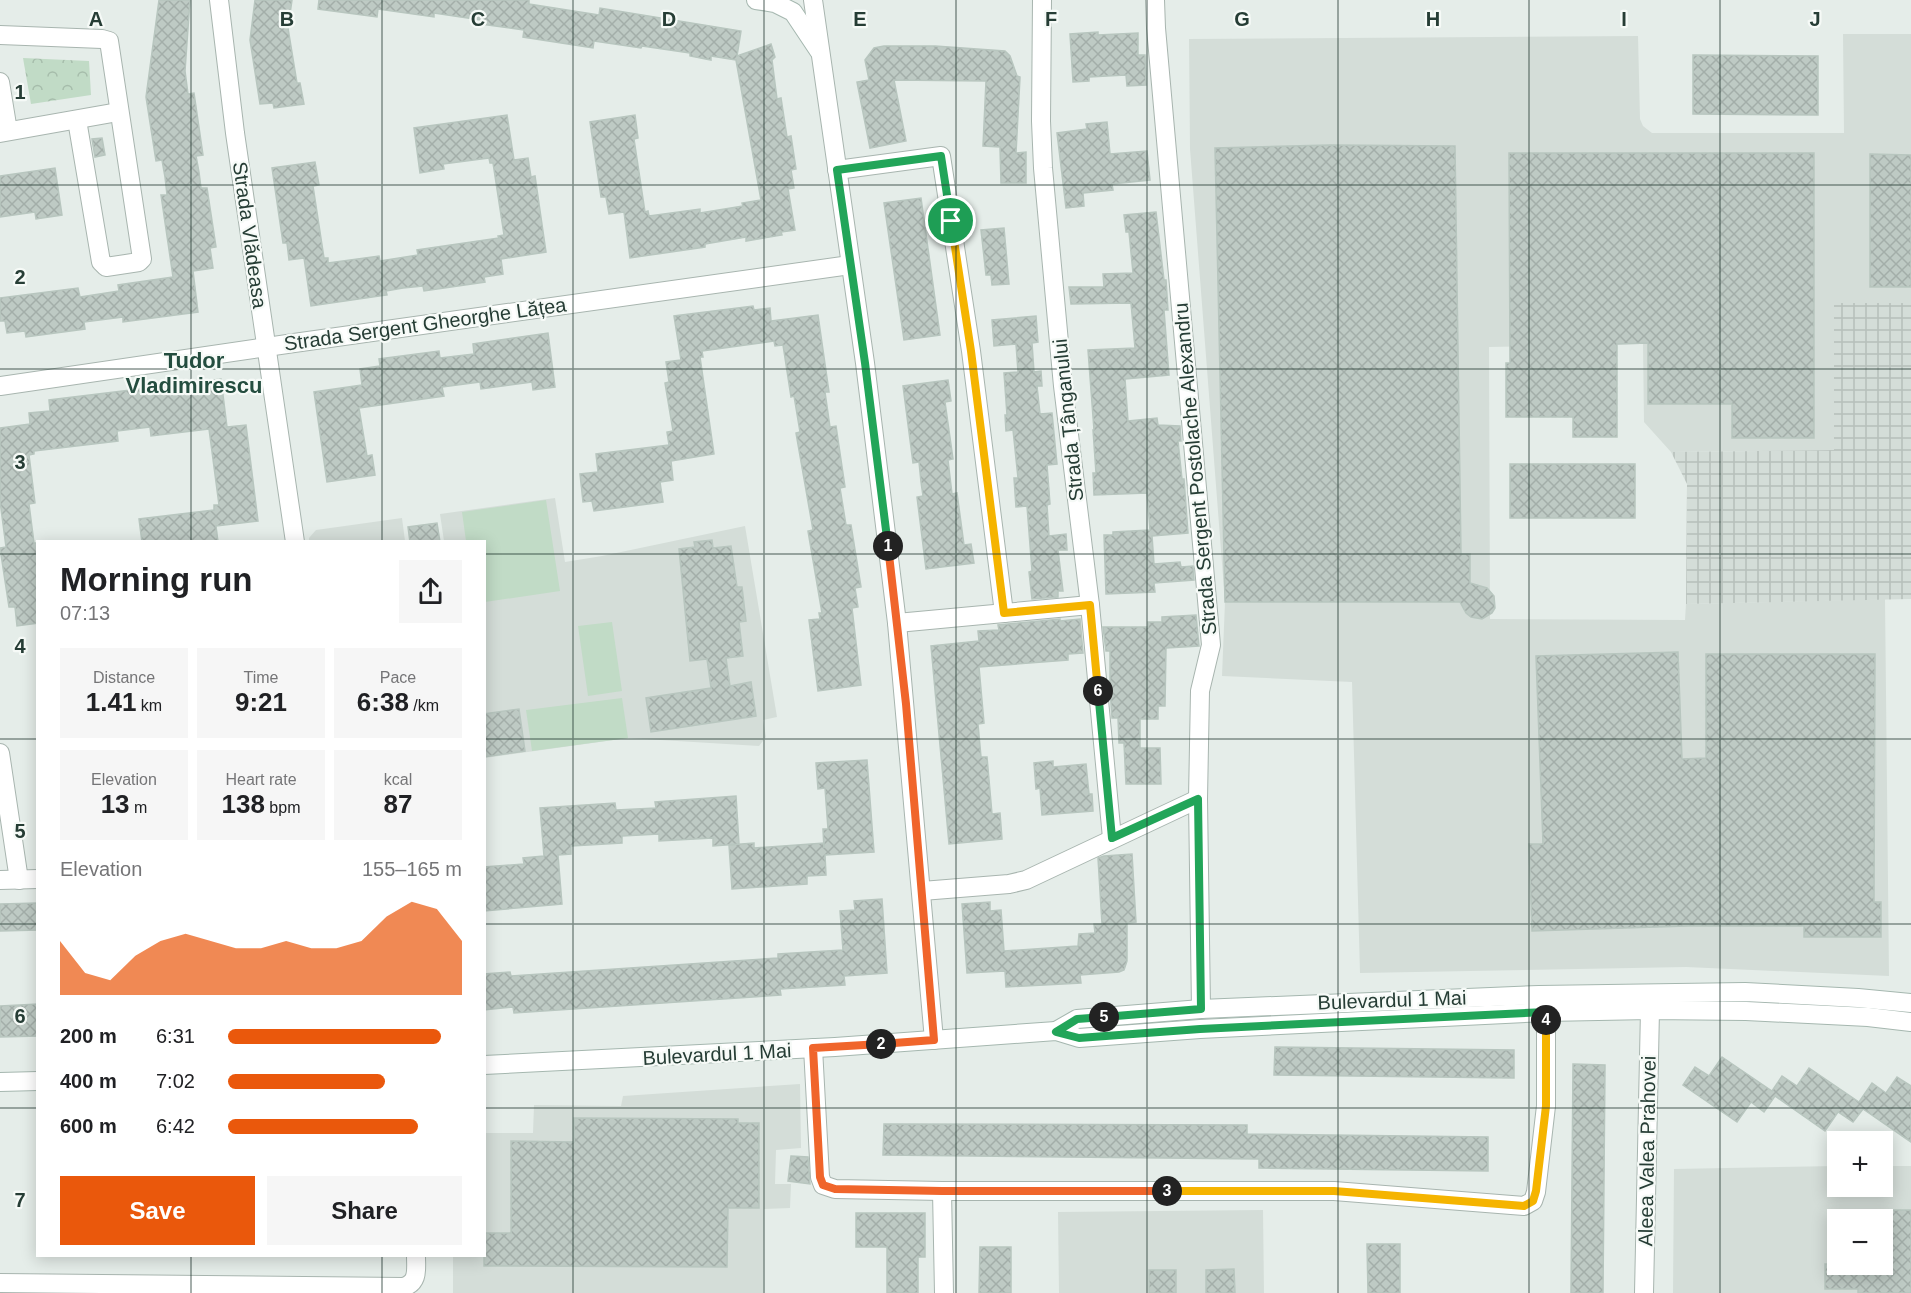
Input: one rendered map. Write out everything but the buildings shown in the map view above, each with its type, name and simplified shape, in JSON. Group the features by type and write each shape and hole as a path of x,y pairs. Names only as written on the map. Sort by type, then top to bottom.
{"street":[{"name":"Strada Vlădeasa","path":"219,0 235,133 295,540"},
{"path":"756,0 775,3 793,12 819,51"},
{"path":"813,0 865,363 897,623 934,1040"},
{"name":"Strada Țânganului","path":"1042,0 1043,168 1063,386 1090,605 1112,838"},
{"name":"Strada Sergent Postolache Alexandru","path":"1155,0 1211,645 1200,691 1198,799 1201,1009"},
{"path":"0,35 105,39 111,44 118,112 142,259 139,262 106,267 101,262 77,120"},
{"path":"0,82 4,132 118,112"},
{"path":"837,170 941,156 971,351 1004,613"},
{"name":"Strada Sergent Gheorghe Lățea","path":"0,386 850,265"},
{"path":"897,623 1090,605"},
{"path":"0,753 19,880"},
{"path":"922,891 1010,884 1026,880 1198,799"},
{"path":"0,880 36,879"},
{"name":"Bulevardul 1 Mai","path":"1056,1032 1077,1019 1201,1009 1619,992 1745,992 1911,1003"},
{"name":"Aleea Valea Prahovei","path":"1644,1293 1650,1010"},
{"name":"Bulevardul 1 Mai","path":"486,1065 813,1048 1056,1032 1079,1038 1200,1029 1546,1012 1757,1011 1868,1017 1911,1022"},
{"path":"813,1048 820,1177 823,1185 835,1189 1334,1191 1524,1206 1533,1201 1540,1160 1546,1106 1546,1012"},
{"path":"0,1082 36,1081"},
{"path":"942,1191 944,1293"},
{"path":"0,1283 215,1289 403,1287 415,1281 416,1257"}],"shaded area":[{"path":"1843,34 1911,34 1911,303 1834,303 1835,450 1671,452 1644,422 1643,344 1489,347 1490,619 1685,620 1686,604 1885,599 1889,976 1686,967 1360,973 1352,682 1222,676 1225,602 1190,149 1189,39 1638,36 1640,119 1643,126 1652,133 1844,133"},
{"path":"1834,303 1911,303 1911,599 1686,604 1687,484 1671,452 1834,450"},
{"path":"555,498 565,562 745,526 777,717 763,720 766,737 759,746 628,738 486,758 486,540 444,540 440,514"},
{"path":"402,518 405,540 309,540 316,530"},
{"path":"800,1084 801,1148 776,1150 775,1184 791,1184 790,1208 764,1209 763,1293 453,1293 453,1257 486,1257 486,1133 533,1133 534,1105 621,1106 623,1096"},
{"path":"1827,1166 1827,1197 1893,1197 1893,1166 1911,1166 1911,1293 1673,1293 1674,1169"},
{"path":"1263,1210 1264,1293 1059,1293 1058,1212"}],"green space":[{"path":"23,58 89,61 91,95 31,104"},
{"path":"546,500 560,591 486,602 486,540 466,540 462,512"},
{"path":"612,622 622,691 588,696 578,626"},
{"path":"622,698 628,738 532,751 526,710"}],"district":[{"name":"Tudor Vladimirescu","path":"194,372"}],"route":[{"path":"941,156 951,221 971,351 1004,613 1090,605 1112,838 1198,799 1201,1009 1077,1019 1056,1032 1079,1038 1200,1029 1546,1012 1546,1106 1533,1201 1524,1206 1334,1191 942,1191 835,1189 823,1185 820,1177 813,1048 934,1040 906,704 897,623 865,363 837,170 941,156"}]}
